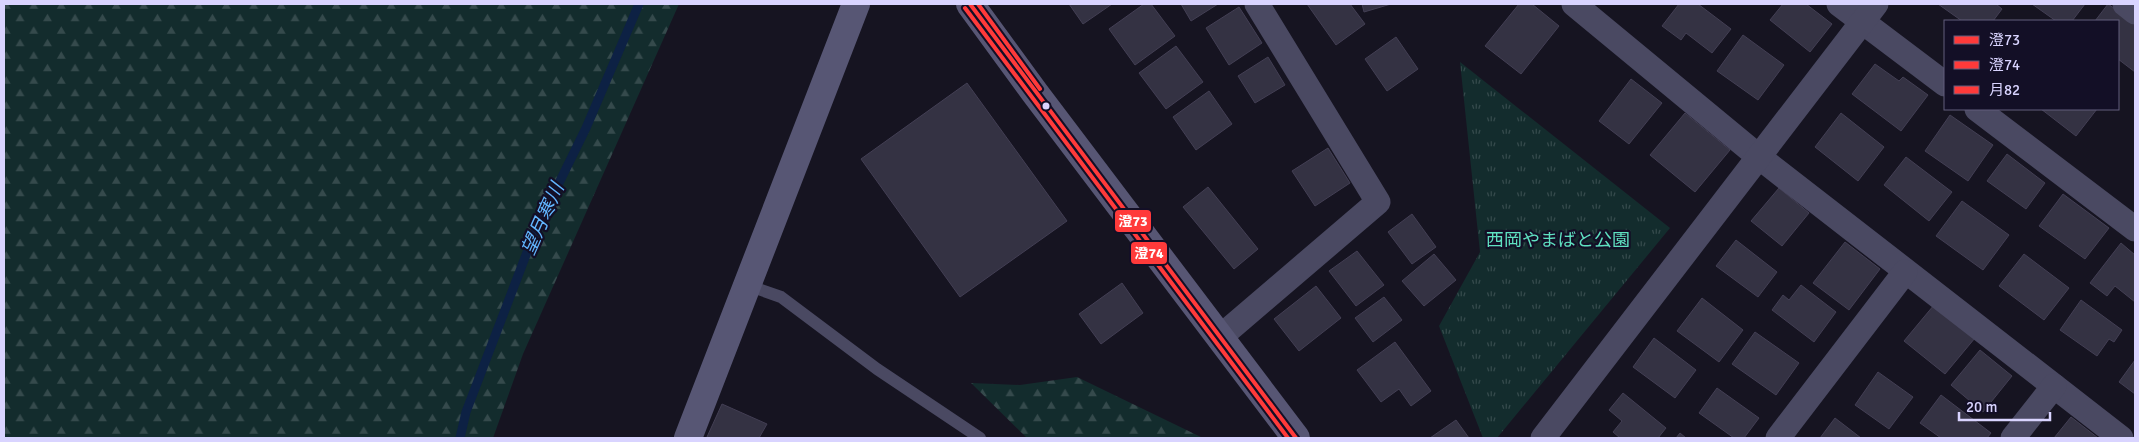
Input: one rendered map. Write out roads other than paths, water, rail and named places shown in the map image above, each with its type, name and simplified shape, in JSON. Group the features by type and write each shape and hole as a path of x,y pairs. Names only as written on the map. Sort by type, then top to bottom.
{"street":[{"path":"688,438 856,4"},
{"path":"970,4 1219,338 1296,438"},
{"path":"1219,338 1378,202 1258,4"},
{"path":"1574,4 1759,157 2121,438"},
{"path":"1839,4 1870,13 1944,83"},
{"path":"2125,4 2135,12"},
{"path":"1550,435 1870,13"},
{"path":"1978,110 2135,229"},
{"path":"1778,438 1905,272"},
{"path":"2013,438 2054,386"}],"lane":[{"path":"747,285 781,298 877,369 980,438"}],"waterway":[{"name":"望月寒川","path":"460,438 466,412 534,234 586,128 639,4"}],"park label":[{"name":"西岡やまばと公園","path":"1558,240"}]}
